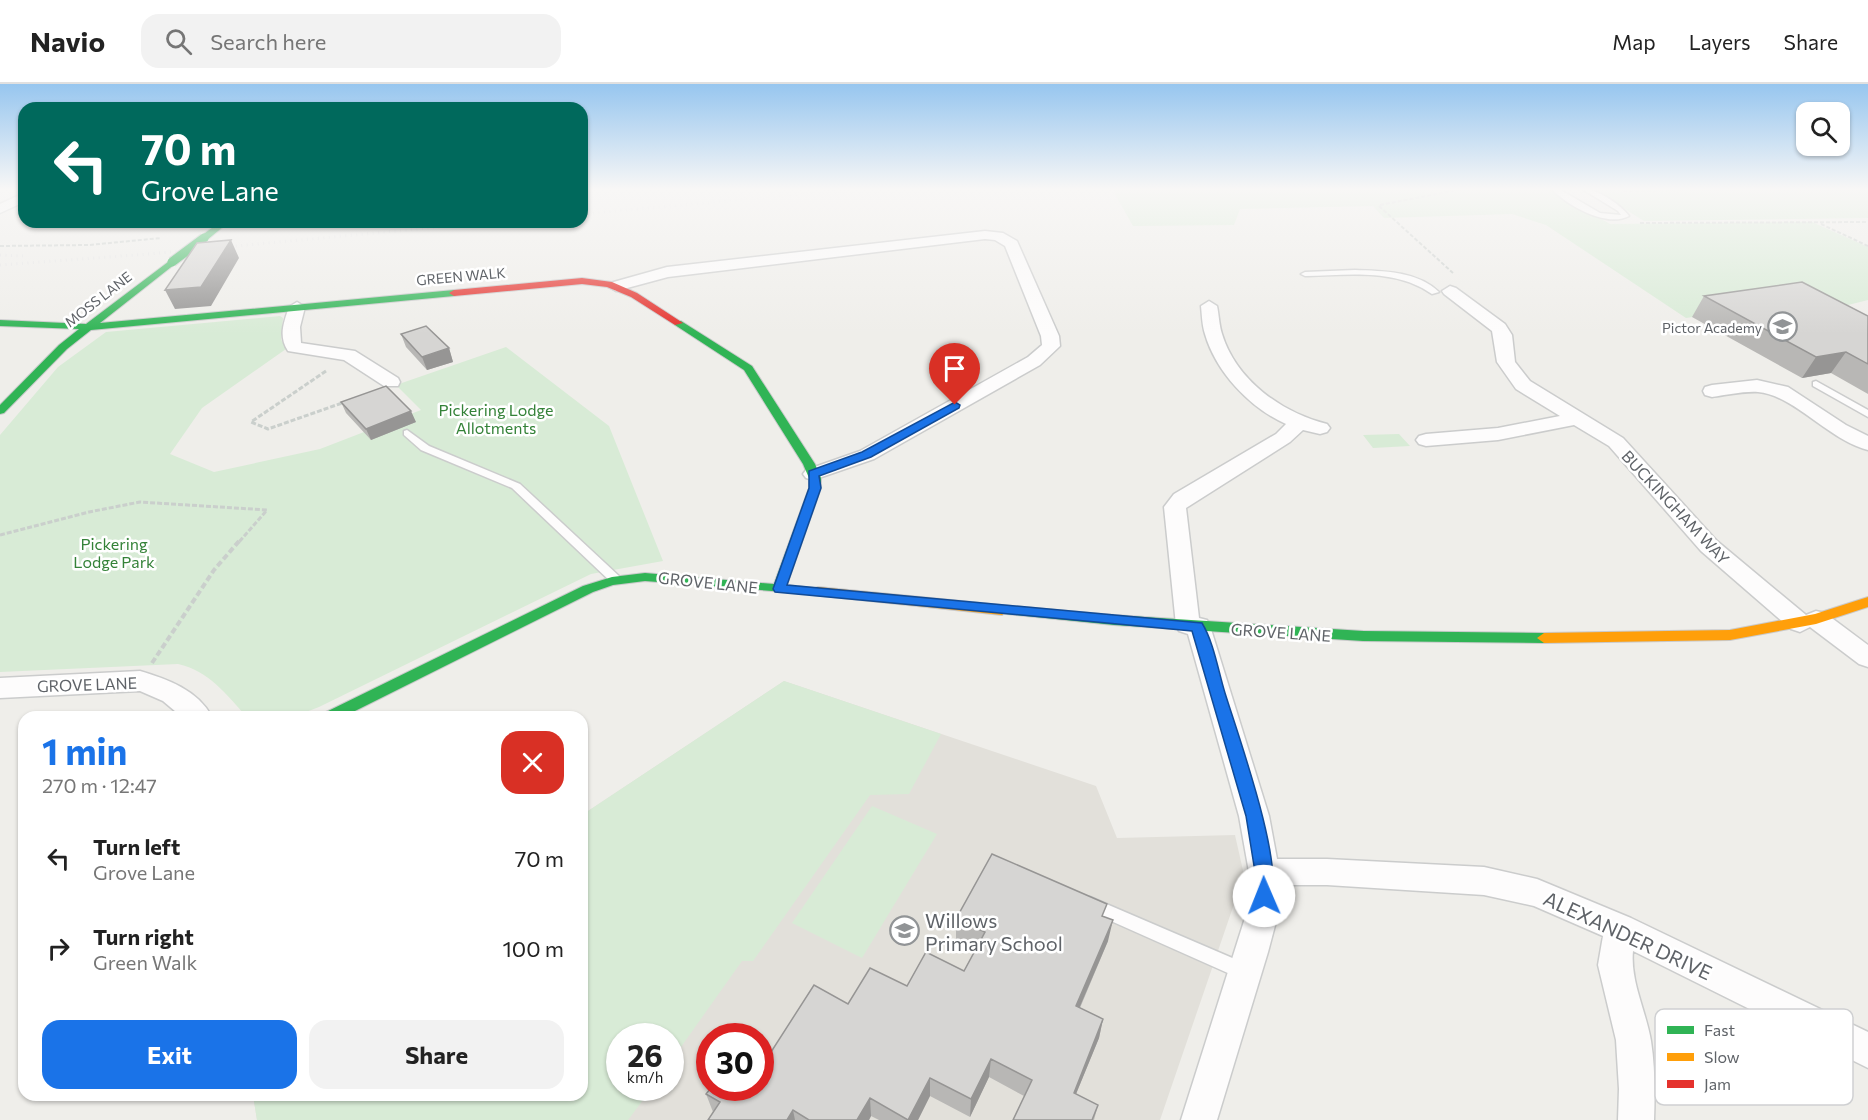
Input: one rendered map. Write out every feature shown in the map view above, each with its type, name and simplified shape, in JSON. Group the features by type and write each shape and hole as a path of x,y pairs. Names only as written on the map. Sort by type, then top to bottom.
{"street":[{"name":"MOSS LANE","path":"0,411 54,355 205,237"},
{"path":"616,286 650,275 677,270 964,237"},
{"path":"779,589 815,488 813,474 867,455 1034,361 1049,348 1052,342 1050,336 1009,237"},
{"name":"GREEN WALK","path":"0,323 88,327 582,281 616,286 654,307 748,368 813,474"},
{"name":"BUCKINGHAM WAY","path":"1450,290 1499,328 1503,335 1506,362 1516,378 1531,391 1578,418 1625,450 1709,546 1808,621 1868,658"},
{"path":"1209,306 1214,336 1234,370 1269,407 1298,423 1320,428"},
{"path":"297,307 291,332 294,347 348,355 391,382"},
{"path":"1049,348 1067,352"},
{"path":"1728,392 1757,386 1781,391 1839,429 1868,444"},
{"path":"1437,434 1498,434 1578,418"},
{"path":"1199,1120 1261,918 1264,872 1254,816 1193,626 1175,507 1182,499 1283,438 1298,423"},
{"name":"GROVE LANE","path":"341,711 588,589 615,579 654,577 1193,626 1363,636 1588,638 1730,635 1808,621 1868,602"},
{"name":"GROVE LANE","path":"0,688 140,681 161,686 192,711"},
{"name":"ALEXANDER DRIVE","path":"1264,872 1327,872 1485,881 1537,893 1620,928 1785,1009"},
{"path":"1620,928 1615,965 1633,1040 1637,1089 1636,1120"},
{"name":"ALEXANDER DRIVE","path":"1853,1043 1868,1050"}],"lane":[{"path":"1305,274 1383,274 1450,290"},
{"path":"1816,384 1868,414"},
{"path":"407,433 425,448 516,486 615,579"},
{"path":"1073,896 1246,972"}],"path":[{"path":"1415,237 1427,252 1466,282 1450,290"},
{"path":"1849,237 1868,246"},
{"path":"0,246 89,245 151,240"},
{"path":"348,355 251,422 268,429 394,384 391,382"},
{"path":"0,536 89,512 140,502 267,510 214,570 140,681"}],"shaded area":[{"name":"Willows Primary School","path":"784,681 1096,786 1117,838 1235,835 1244,875 1160,1120 257,1120 254,1101 588,1101 588,811"}],"green space":[{"path":"1565,237 1846,237 1868,247 1868,300 1816,313 1794,302 1686,318"},
{"name":"Pickering Lodge Park","path":"280,316 283,318 281,339 286,349 202,408 170,454 214,472 320,449 421,410 396,385 506,347 609,426 663,561 591,574 309,711 241,711 208,678 189,667 178,664 0,672 0,435 58,367 106,332"},
{"path":"1399,434 1410,446 1373,448 1363,435"},
{"path":"784,681 941,734 909,794 870,795 753,961 742,961 684,1043 684,1023 606,1023 606,1101 642,1101 628,1120 257,1120 254,1101 588,1101 588,811"},
{"path":"872,806 937,834 862,958 792,923"}],"building":[{"path":"231,240 201,287 165,290 197,243"},
{"path":"1802,282 1868,316 1868,364 1846,352 1816,357 1704,296"},
{"path":"426,326 449,348 422,357 401,334"},
{"path":"386,386 411,411 366,429 341,402"},
{"path":"992,854 1107,904 1102,916 1113,920 1076,1006 1103,1019 1074,1093 1098,1105 1092,1120 1013,1120 1032,1080 991,1059 971,1099 930,1078 908,1120 870,1098 857,1120 809,1120 793,1110 787,1120 708,1120 720,1102 718,1101 774,1101 774,1047 814,985 848,1004 870,968 907,986 926,952 964,971 985,932 956,919"}],"railway":[{"path":"0,265 329,237"},
{"path":"0,255 24,256"}],"traffic: fast":[{"path":"172,262 204,238"},
{"path":"0,411 63,347 172,262"},
{"path":"0,323 88,327 454,293"},
{"path":"678,323 748,368 809,464 815,478 815,488 779,589"},
{"path":"341,711 588,589 612,581 645,577 818,592"},
{"path":"1002,610 1114,620 1363,636 1544,638"}],"traffic: slow":[{"path":"818,592 1002,610"},
{"path":"1544,638 1730,635 1816,619 1868,602"}],"traffic: jam":[{"path":"454,293 582,281 609,284 634,295 678,323"}],"place":[{"name":"Pictor Academy","path":"1783,327"},
{"name":"Willows Primary School","path":"904,931"}],"route":[{"path":"955,405 867,455 813,474 815,488 779,589 1197,626 1254,816 1261,846 1264,896"}],"park label":[{"name":"Pickering Lodge Allotments","path":"496,418"}]}
